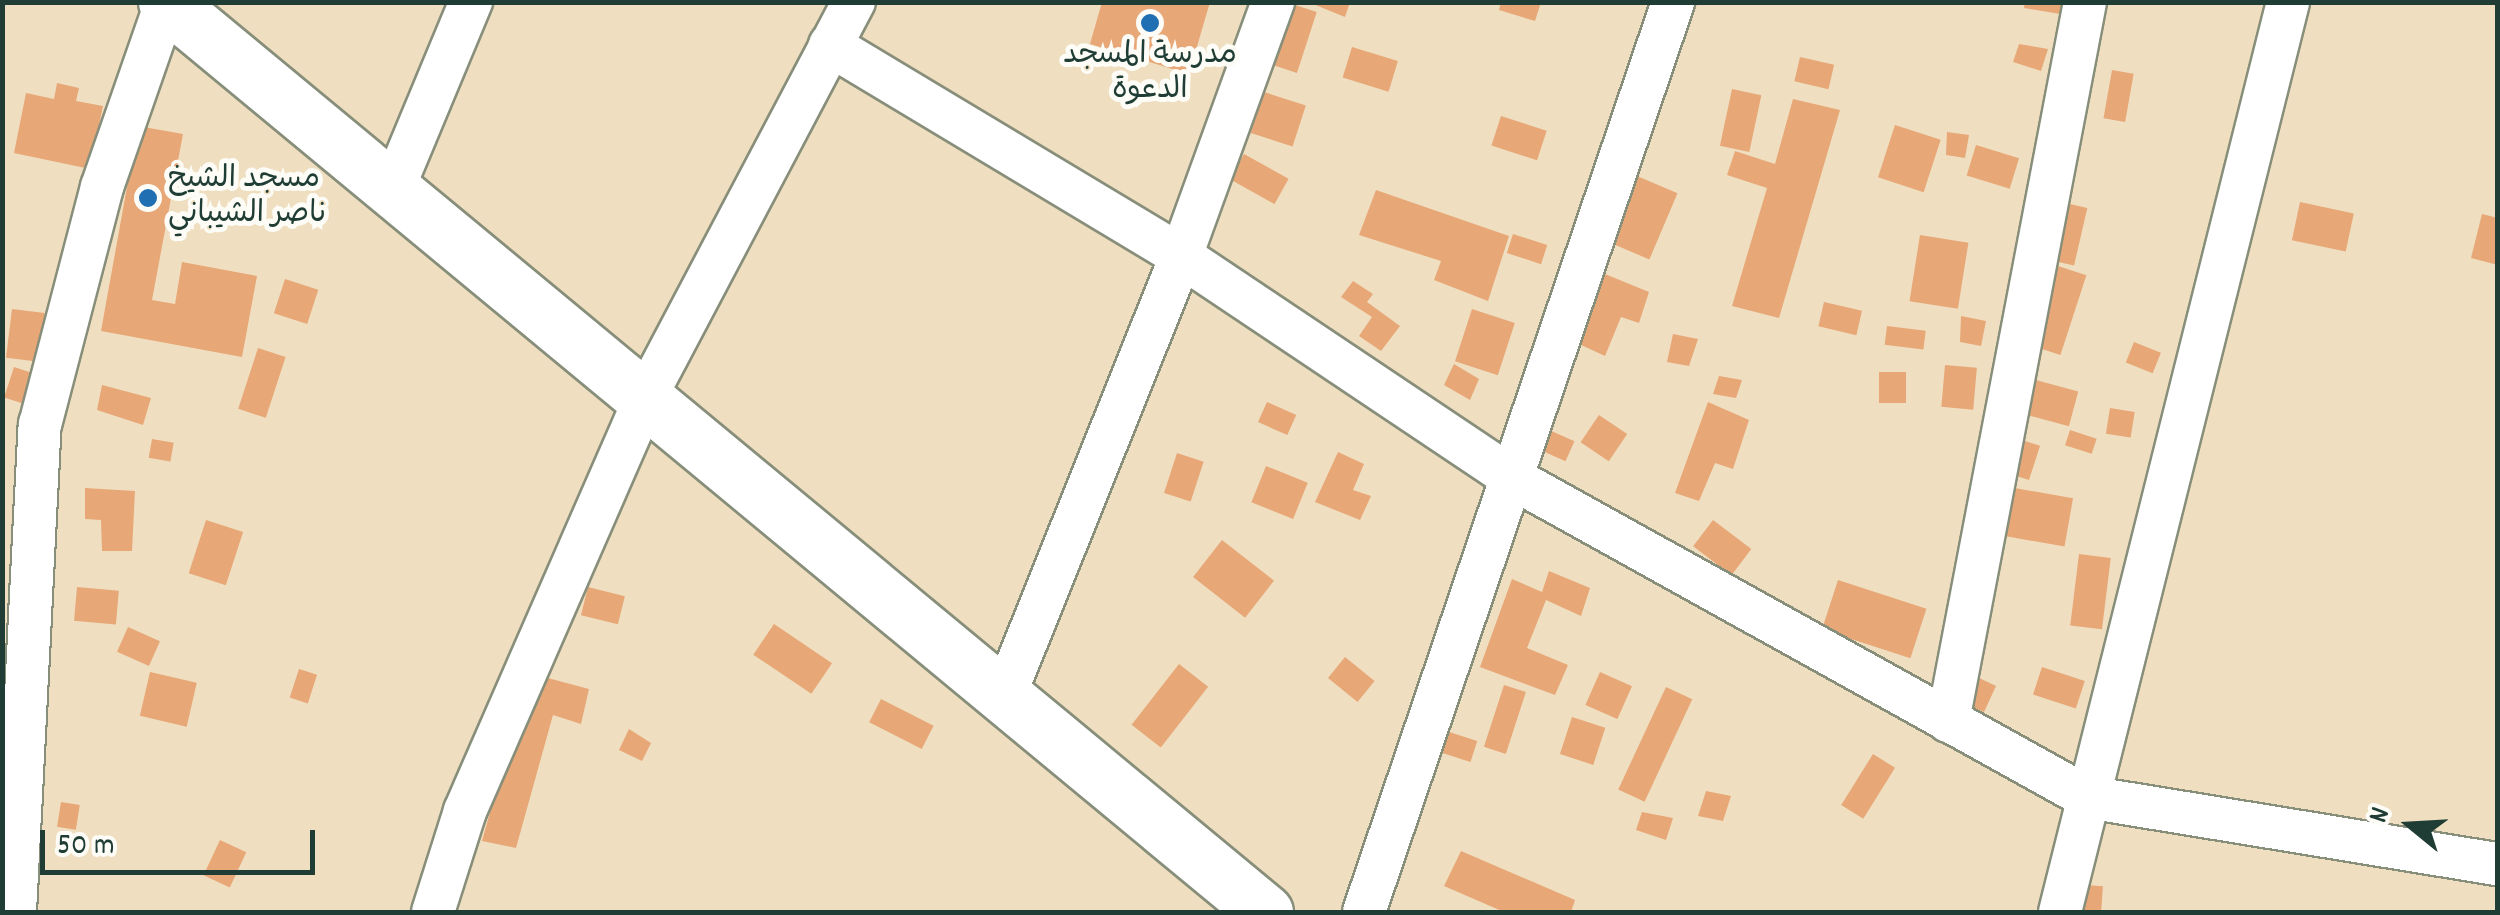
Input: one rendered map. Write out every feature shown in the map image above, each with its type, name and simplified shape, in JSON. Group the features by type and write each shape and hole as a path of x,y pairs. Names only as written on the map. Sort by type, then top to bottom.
{"highway":[{"path":"166,2 1264,912"}],"street":[{"path":"15,912 21,433 166,2"},
{"path":"393,189 472,2"},
{"path":"433,912 466,811 646,396 854,2"},
{"path":"1004,696 1181,256 1274,2"},
{"path":"1364,912 1673,2"},
{"path":"1948,720 2085,2"},
{"path":"2060,912 2288,2"},
{"path":"830,45 1181,256 1514,479 2087,797 2498,864"}],"building":[{"name":"مدرسة المسجد الدعوة","path":"1102,2 1210,2 1189,74 1090,44"},
{"path":"1308,2 1350,2 1345,17"},
{"path":"1501,2 1541,2 1535,21 1499,10"},
{"path":"2025,2 2068,2 2066,15 2024,8"},
{"path":"1292,4 1317,12 1297,73 1272,65"},
{"path":"2019,44 2048,49 2041,71 2013,62"},
{"path":"1352,47 1398,61 1389,92 1343,78"},
{"path":"1800,57 1834,65 1828,89 1794,81"},
{"path":"2112,70 2134,74 2125,122 2103,118"},
{"path":"57,83 79,88 76,101 103,106 90,169 14,153 26,93 54,99"},
{"path":"1732,89 1761,95 1749,152 1720,146"},
{"path":"1264,92 1306,106 1293,146 1251,133"},
{"path":"1793,99 1840,110 1779,318 1732,306 1767,188 1727,175 1735,151 1775,164"},
{"path":"1501,116 1547,131 1537,160 1491,145"},
{"path":"1895,125 1941,140 1924,192 1878,177"},
{"name":"مسجد الشيخ ناصر الشيباني","path":"138,126 183,134 152,300 175,304 182,262 257,276 242,357 101,331"},
{"path":"1947,132 1969,135 1965,158 1946,155"},
{"path":"1976,145 2019,158 2010,189 1967,176"},
{"path":"1244,154 1289,179 1275,204 1230,179"},
{"path":"1637,176 1678,193 1649,259 1609,242"},
{"path":"1376,190 1509,236 1488,301 1434,280 1441,261 1359,235"},
{"path":"2061,202 2087,208 2074,266 2048,259"},
{"path":"2300,202 2354,213 2346,252 2292,240"},
{"path":"2482,214 2498,218 2498,265 2471,258"},
{"path":"1513,234 1547,245 1541,264 1507,253"},
{"path":"1920,235 1968,243 1958,309 1910,301"},
{"path":"2055,265 2086,275 2060,355 2029,345"},
{"path":"1605,274 1649,292 1639,323 1621,317 1605,356 1579,344"},
{"path":"285,279 318,290 307,324 274,313"},
{"path":"1353,281 1373,294 1367,302 1400,326 1381,351 1359,336 1372,317 1341,297"},
{"path":"1824,302 1862,311 1856,335 1818,326"},
{"path":"12,309 45,313 39,362 6,358"},
{"path":"1472,309 1515,323 1498,375 1455,361"},
{"path":"1961,316 1986,321 1981,346 1960,342"},
{"path":"1887,326 1926,331 1923,350 1885,345"},
{"path":"1673,334 1698,339 1689,366 1667,362"},
{"path":"2134,342 2161,353 2153,373 2126,362"},
{"path":"258,348 286,357 266,418 238,409"},
{"path":"1454,364 1479,379 1470,400 1444,385"},
{"path":"1945,365 1977,368 1973,410 1941,407"},
{"path":"14,367 41,376 31,406 4,397"},
{"path":"1879,372 1906,372 1906,403 1879,403"},
{"path":"1719,376 1742,380 1736,398 1713,394"},
{"path":"2028,378 2078,391 2069,426 2019,413"},
{"path":"102,385 151,398 143,425 97,410"},
{"path":"1267,402 1296,415 1287,435 1258,422"},
{"path":"1708,402 1749,420 1733,469 1715,463 1699,501 1675,493"},
{"path":"2110,408 2135,412 2131,438 2106,434"},
{"path":"1599,415 1627,434 1609,461 1581,442"},
{"path":"1547,429 1574,441 1565,461 1538,449"},
{"path":"2070,430 2097,439 2092,454 2065,445"},
{"path":"152,439 174,443 170,462 149,458"},
{"path":"2022,440 2040,446 2029,480 2011,474"},
{"path":"1338,452 1364,464 1353,490 1371,496 1360,520 1315,502"},
{"path":"1177,453 1204,462 1191,502 1164,493"},
{"path":"1266,466 1308,483 1293,519 1251,502"},
{"path":"2009,487 2073,498 2065,547 2000,535"},
{"path":"85,488 135,491 132,551 102,551 101,520 85,519"},
{"path":"206,520 243,532 226,585 189,573"},
{"path":"1713,520 1751,549 1731,575 1693,546"},
{"path":"1222,540 1274,581 1245,618 1193,577"},
{"path":"2079,554 2111,558 2102,629 2070,625"},
{"path":"1549,571 1590,588 1581,616 1546,600 1527,648 1568,665 1555,695 1480,667 1512,579 1542,592"},
{"path":"1838,580 1926,609 1910,658 1822,629"},
{"path":"77,587 119,591 116,625 74,621"},
{"path":"588,587 625,596 618,624 581,615"},
{"path":"774,624 832,663 811,694 753,655"},
{"path":"128,627 160,641 149,666 117,652"},
{"path":"1345,657 1375,681 1358,702 1328,678"},
{"path":"1179,664 1208,687 1161,747 1132,725"},
{"path":"2042,667 2085,681 2076,708 2033,695"},
{"path":"299,669 317,675 308,703 290,698"},
{"path":"150,672 197,683 187,727 140,716"},
{"path":"1600,672 1632,686 1617,719 1585,705"},
{"path":"529,673 589,689 581,724 553,715 516,848 482,841"},
{"path":"1975,676 1996,686 1984,712 1960,702"},
{"path":"1504,685 1526,692 1506,754 1484,747"},
{"path":"1666,687 1692,699 1645,802 1618,789"},
{"path":"881,699 934,726 922,749 869,722"},
{"path":"1572,717 1605,728 1593,765 1560,754"},
{"path":"629,729 651,743 642,761 619,750"},
{"path":"1443,730 1477,741 1470,762 1436,751"},
{"path":"1873,754 1895,768 1863,819 1841,805"},
{"path":"1706,791 1731,796 1723,821 1698,816"},
{"path":"61,802 80,805 76,830 57,827"},
{"path":"1642,812 1673,818 1666,840 1636,830"},
{"path":"220,840 246,852 230,888 204,875"},
{"path":"1461,851 1575,900 1571,912 1504,912 1444,886"},
{"path":"2071,884 2103,886 2101,912 2069,912"}],"place":[{"name":"مدرسة المسجد الدعوة","path":"1150,23"},
{"name":"مسجد الشيخ ناصر الشيباني","path":"148,198"}]}
